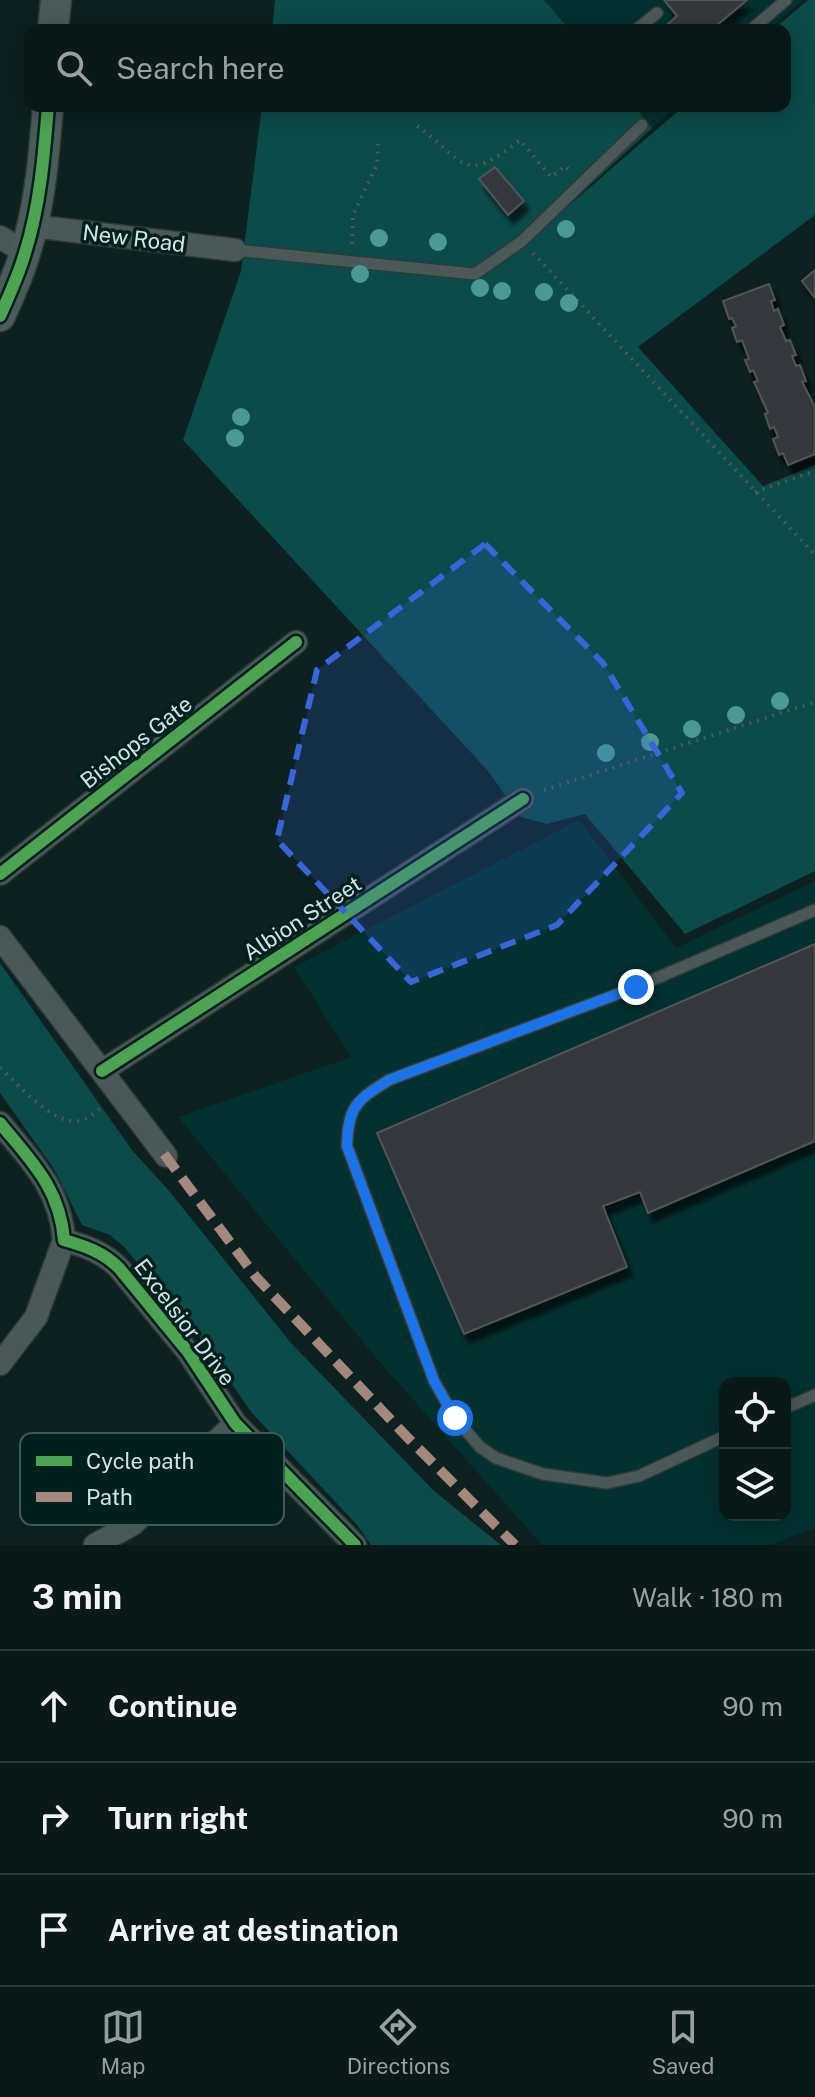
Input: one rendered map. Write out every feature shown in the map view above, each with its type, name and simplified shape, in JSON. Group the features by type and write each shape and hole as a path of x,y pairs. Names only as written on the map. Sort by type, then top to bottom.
{"street":[{"path":"54,24 56,0"},
{"path":"0,316 19,239 39,191 47,112"},
{"name":"New Road","path":"19,239 235,250"},
{"name":"Bishops Gate","path":"0,874 296,642"},
{"name":"Albion Street","path":"102,1071 523,799"},
{"path":"0,937 166,1156"},
{"path":"0,1123 39,1170 55,1196 62,1217 64,1240 36,1317 0,1364"},
{"name":"Excelsior Drive","path":"64,1240 109,1258 119,1268 179,1340 245,1433"},
{"path":"225,1433 235,1423"},
{"name":"Excelsior Drive","path":"284,1473 355,1545"},
{"path":"95,1545 131,1525"}],"lane":[{"path":"758,24 786,0"},
{"path":"643,24 657,13"},
{"path":"235,250 475,274 522,241 642,125"},
{"path":"719,1439 639,1476 607,1483 543,1474 496,1458 480,1447 455,1418 434,1381 347,1146 347,1129 350,1114 359,1101 389,1080 636,987 815,910"},
{"path":"791,1405 815,1395"}],"path":[{"path":"417,126 437,140 459,164 472,166 496,159 520,140 551,177 565,166 581,182"},
{"path":"351,263 353,215 377,165 378,144"},
{"path":"522,241 815,555"},
{"path":"755,492 815,471"},
{"path":"523,799 815,702"},
{"path":"0,1068 49,1111 66,1121 87,1119 118,1094"}],"highlighted area":[{"path":"485,544 603,663 682,793 557,925 411,982 277,840 317,670"}],"shaded area":[{"path":"275,0 544,0 565,24 273,24"},
{"path":"544,0 803,0 775,24 565,24"},
{"path":"808,0 815,0 815,215 638,347 763,486 815,465 815,871 685,934 585,814 547,824 521,817 488,771 183,440 241,271 261,112 639,112 652,128 560,213 677,112 791,112 791,24 780,24"},
{"path":"639,112 671,112 652,128"},
{"path":"579,820 676,948 815,881 815,1528 770,1545 542,1545 377,1359 178,1117 351,1057 294,967"},
{"path":"0,963 132,1150 170,1192 291,1343 434,1491 501,1545 371,1545 358,1526 284,1447 284,1433 271,1433 252,1413 195,1331 124,1247 110,1235 82,1225 54,1169 0,1093"}],"building":[{"path":"664,0 747,0 718,24 668,24 677,16"},
{"path":"495,167 524,201 508,215 479,179"},
{"path":"815,270 815,298 802,281"},
{"path":"769,284 775,300 771,301 774,311 778,309 784,325 780,327 786,341 790,340 796,355 792,356 796,366 800,365 806,381 802,382 815,407 815,454 788,465 783,453 779,455 773,439 778,437 774,427 770,429 765,414 768,413 754,382 758,381 753,370 750,372 742,340 737,342 732,328 736,326 732,318 729,319 723,301"},
{"path":"815,944 815,1141 648,1213 640,1192 603,1206 627,1267 464,1334 377,1133"}],"marked path":[{"path":"164,1154 256,1277 408,1438 515,1545"}],"cycle path":[{"path":"0,316 20,269 30,235 38,199 47,112"},
{"path":"0,874 296,642"},
{"path":"102,1071 523,799"},
{"path":"0,1123 33,1163 50,1190 57,1205 64,1240 93,1250 119,1268 188,1352 245,1433"},
{"path":"284,1473 355,1545"}],"route":[{"path":"455,1418 434,1381 347,1146 350,1114 359,1101 389,1080 636,987"}]}
